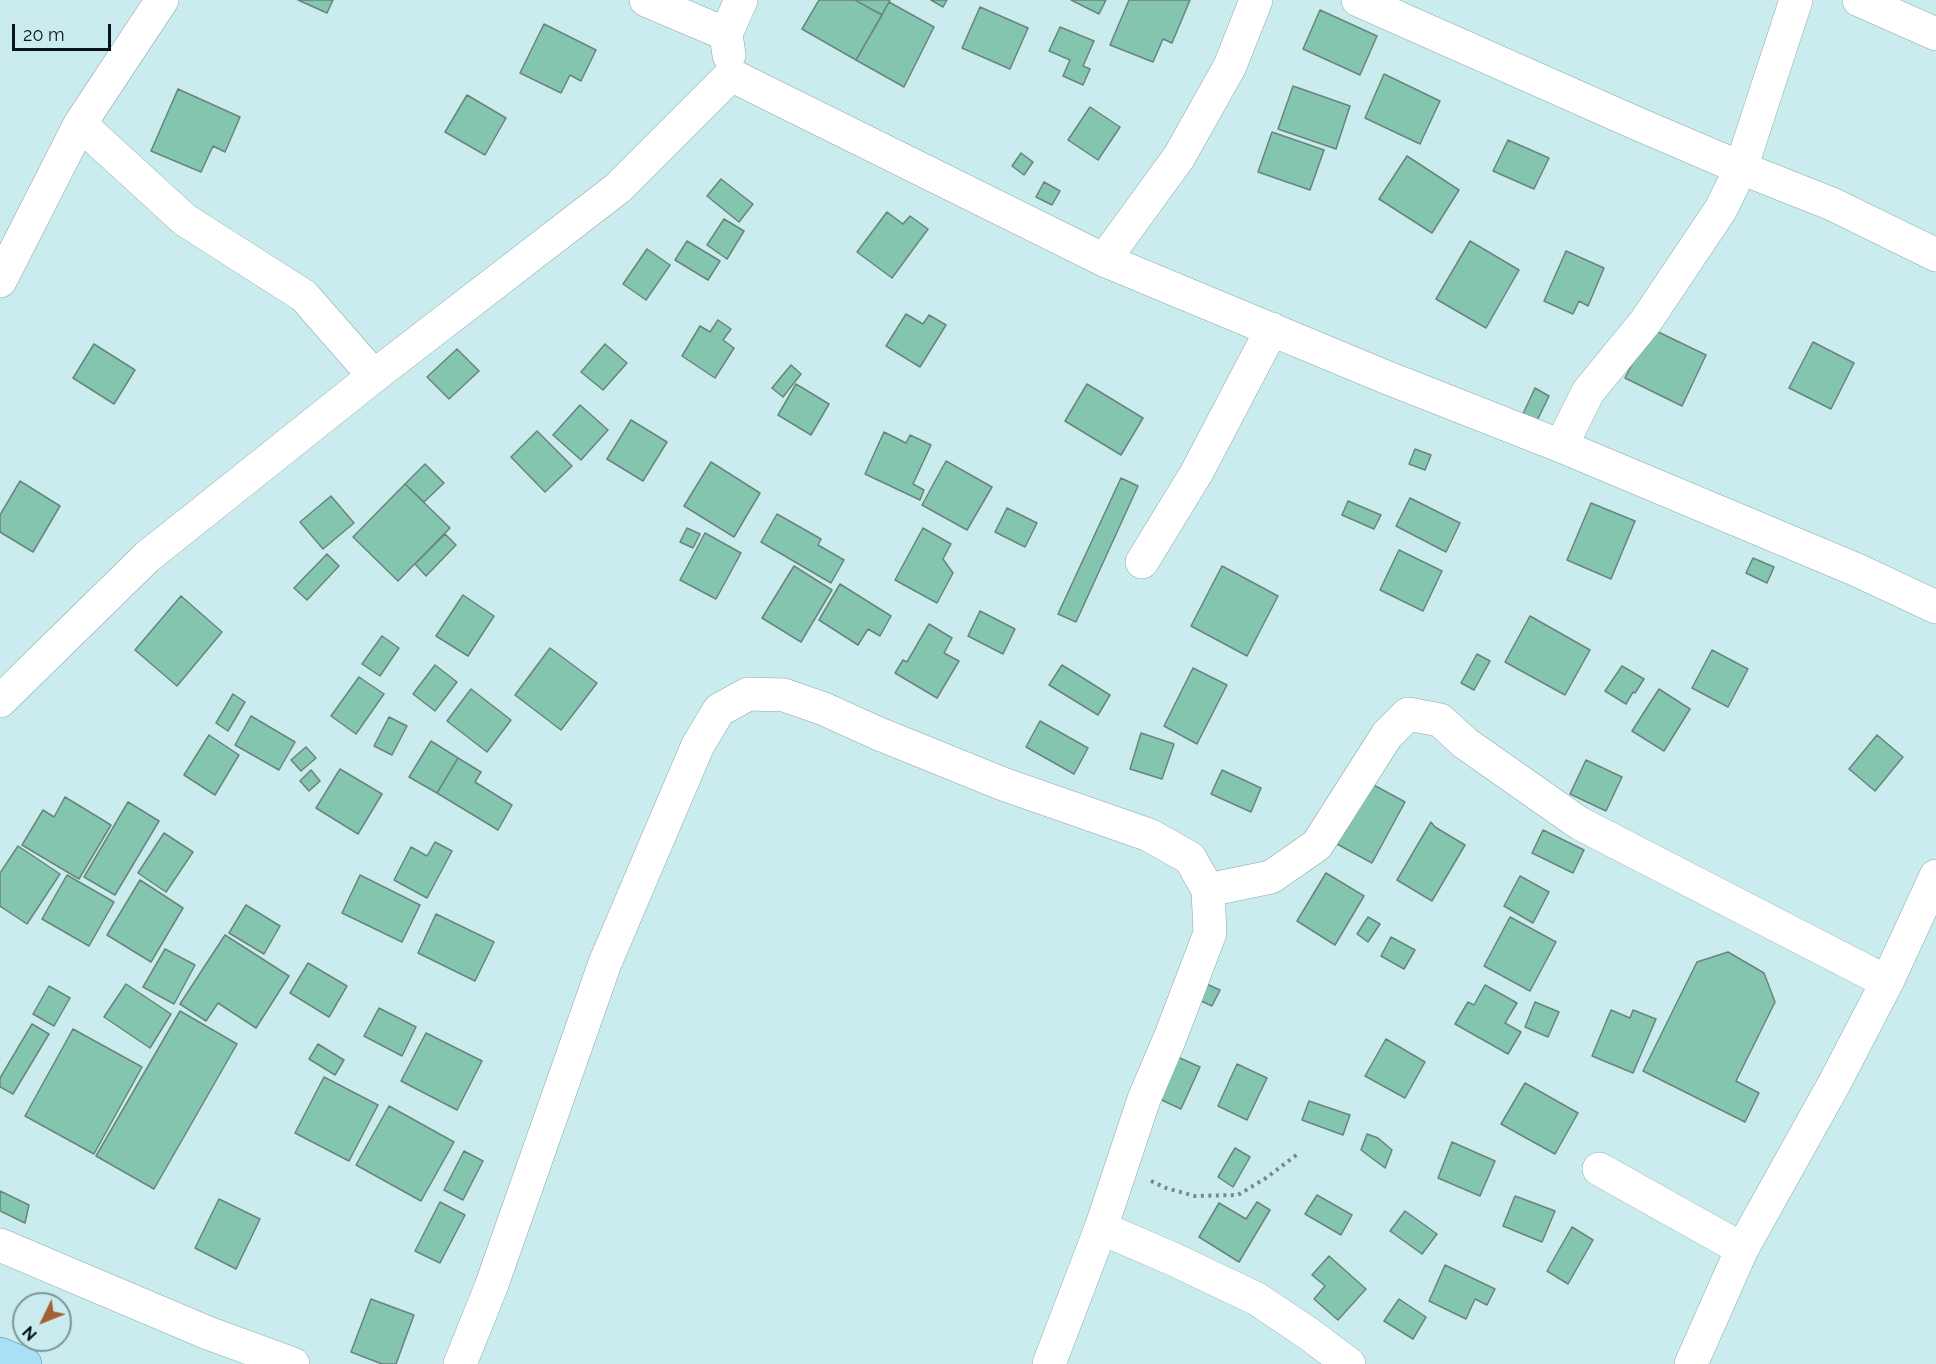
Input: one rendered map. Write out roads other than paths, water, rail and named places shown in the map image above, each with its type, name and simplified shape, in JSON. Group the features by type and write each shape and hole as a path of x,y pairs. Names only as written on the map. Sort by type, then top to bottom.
{"main road":[{"path":"0,1354 25,1364"}],"street":[{"path":"0,281 80,124 162,0"},
{"path":"646,0 726,34"},
{"path":"731,75 726,34 741,0"},
{"path":"1104,260 1179,157 1230,66 1256,0"},
{"path":"1358,0 1741,168 1832,204 1936,255"},
{"path":"1561,446 1588,392 1646,321 1721,209 1741,168 1796,0"},
{"path":"1859,0 1936,34"},
{"path":"731,75 1104,260 1383,376 1561,446 1857,570 1936,607"},
{"path":"0,701 147,557 374,376 618,188 731,75"},
{"path":"80,124 185,220 304,296 374,376"},
{"path":"1142,562 1197,472 1272,329"},
{"path":"460,1364 491,1287 605,963 698,745 719,710 748,694 784,695 824,709 877,734 1003,784 1149,835 1190,858 1208,890 1210,933 1144,1099 1101,1228 1049,1364"},
{"path":"1208,890 1271,878 1317,845 1387,735 1408,714 1440,720 1465,743 1579,823 1887,982"},
{"path":"1691,1364 1742,1249 1834,1084 1887,982 1936,876"},
{"path":"1599,1169 1742,1249"},
{"path":"1101,1228 1257,1299 1349,1364"},
{"path":"0,1245 208,1332 293,1364"}]}
